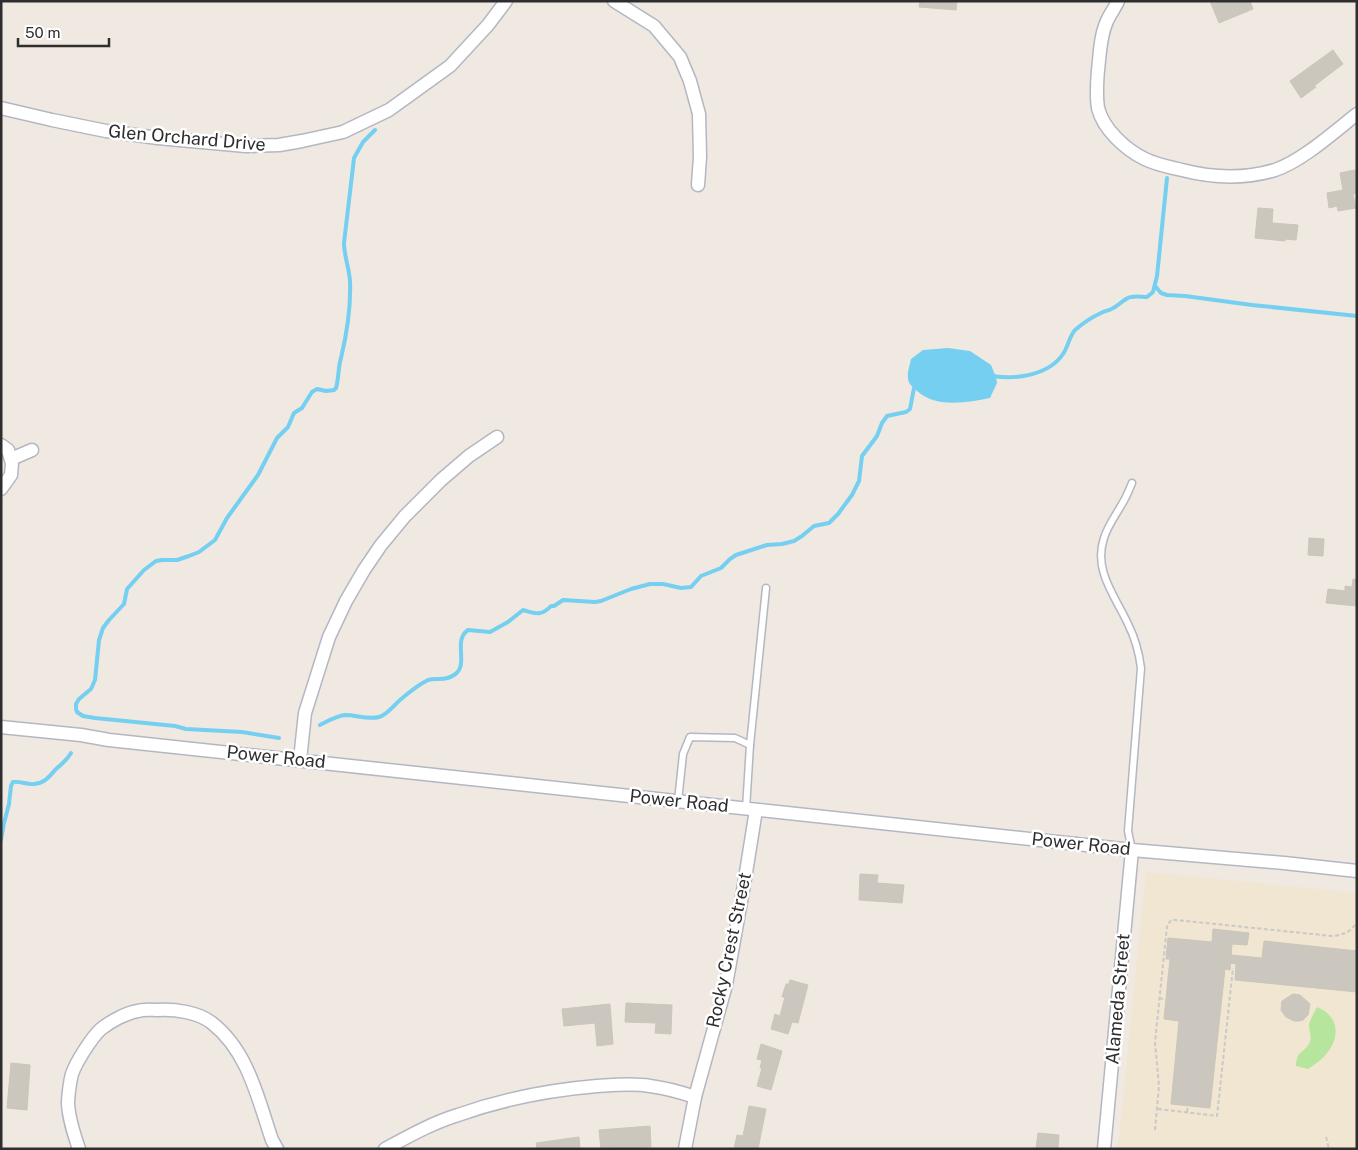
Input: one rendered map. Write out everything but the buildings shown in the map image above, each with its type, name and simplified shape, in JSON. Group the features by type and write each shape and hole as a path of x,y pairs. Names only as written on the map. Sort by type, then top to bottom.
{"street":[{"name":"Glen Orchard Drive","path":"1,108 106,131 158,138 246,146 279,145 302,141 343,132 389,110 450,66 488,25 506,1"},
{"path":"614,1 654,26 680,57 690,81 698,114 700,157 698,185"},
{"path":"1118,1 1107,22 1101,42 1097,83 1098,108 1108,130 1125,146 1145,159 1198,174 1223,177 1247,176 1275,170 1291,164 1357,114"},
{"path":"300,760 306,712 329,637 346,601 364,570 381,545 405,516 441,480 469,456 497,437"},
{"path":"1,445 8,450 11,459 11,475 1,489"},
{"path":"11,459 32,450"},
{"name":"Power Road","path":"1,727 1132,850 1284,863 1357,872"},
{"name":"Rocky Crest Street","path":"685,1149 695,1097 726,985 744,886 751,809"},
{"name":"Alameda Street","path":"1104,1149 1132,850"},
{"path":"79,1149 68,1104 72,1074 82,1054 100,1030 116,1019 138,1011 162,1009 188,1012 211,1022 227,1038 240,1055 250,1077 272,1140 277,1149"},
{"path":"385,1149 420,1130 457,1115 532,1094 571,1088 648,1085 695,1097"}],"lane":[{"path":"1132,483 1124,503 1112,519 1103,538 1100,554 1102,571 1139,651 1141,668 1128,831 1132,850"},
{"path":"751,809 750,745 766,588"},
{"path":"678,801 683,754 690,738 734,738 750,745"}],"path":[{"path":"1155,1130 1159,1078 1155,1042 1167,926 1171,920 1332,936 1340,936 1346,933 1357,922"},
{"path":"1157,1109 1217,1116 1233,968"},
{"path":"1159,998 1166,1000"},
{"path":"1187,1112 1188,1106"},
{"path":"1326,1137 1329,1149"}],"shaded area":[{"path":"1146,872 1357,893 1357,1149 1118,1149"}],"green space":[{"path":"1317,1007 1329,1015 1333,1021 1336,1033 1327,1053 1308,1069 1296,1066 1299,1054 1310,1042 1309,1024"}],"water":[{"path":"948,348 970,351 991,365 997,383 990,398 952,403 942,402 925,396 911,385 908,371 911,359 923,350"}],"waterway":[{"path":"279,738 242,732 186,729 175,726 83,716 77,712 76,704 91,689 95,680 99,640 103,628 124,604 127,589 144,570 156,561 177,560 189,556 199,552 215,540 227,518 258,475 277,438 288,427 294,413 302,408 312,392 317,389 326,391 336,388 349,310 350,281 344,243 354,158 363,142 375,130"},
{"path":"993,376 1022,376 1049,367 1063,354 1075,330 1084,323 1129,298 1147,297 1153,292 1157,276 1167,178"},
{"path":"1155,286 1161,293 1167,295 1357,316"},
{"path":"320,725 345,715 371,718 382,716 406,695 428,680 447,678 454,675 459,671 461,665 461,640 468,630 490,632 508,622 523,610 541,613 563,600 601,601 631,589 650,584 663,584 681,588 691,587 701,576 721,568 736,555 767,545 794,541 814,526 829,523 852,495 859,481 862,456 877,436 882,423 887,416 906,412 910,409 914,388 918,386"},
{"path":"1,840 13,782 31,784 42,782 71,753"}]}
